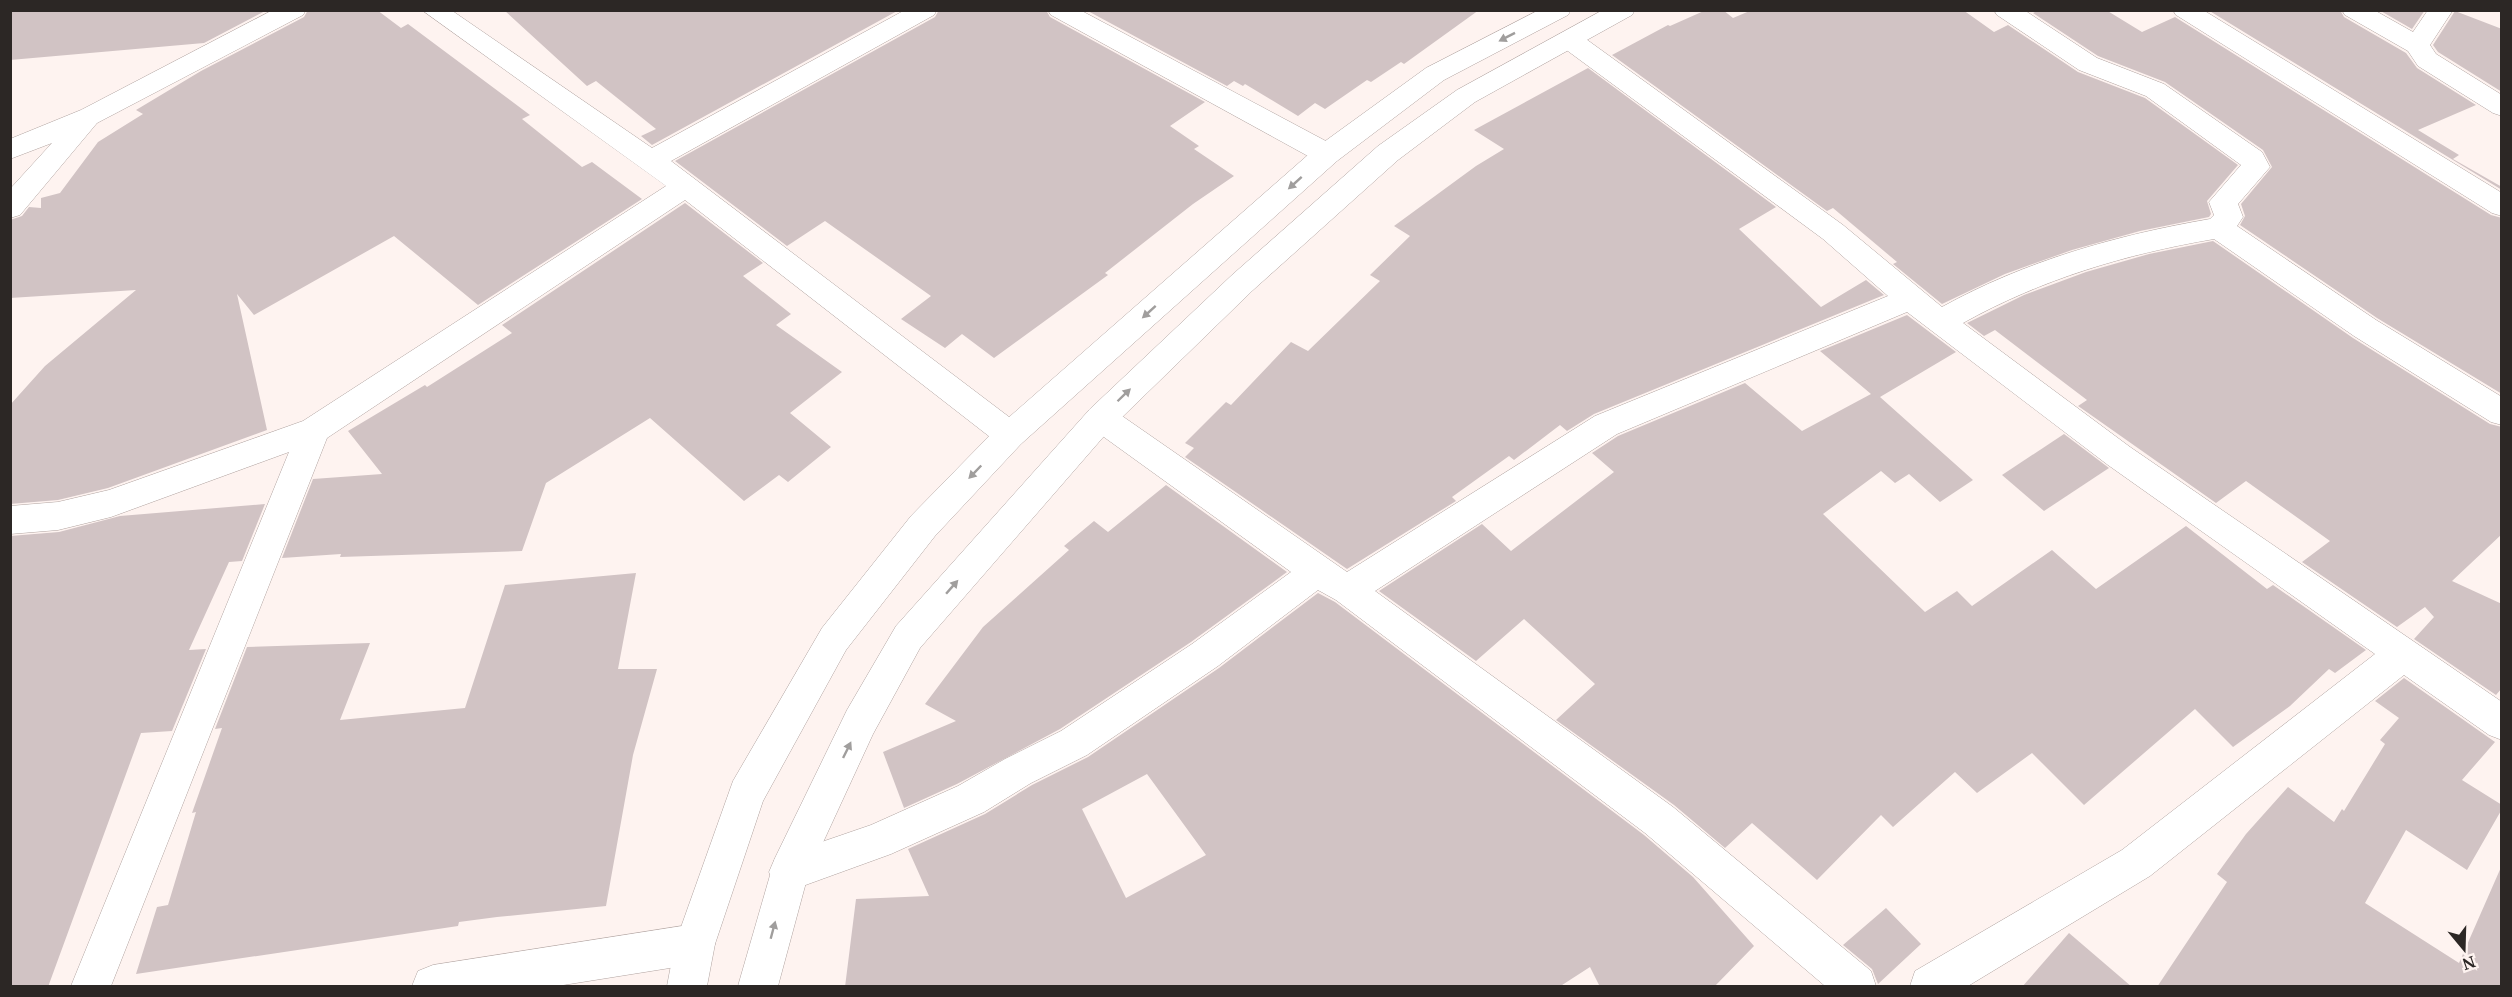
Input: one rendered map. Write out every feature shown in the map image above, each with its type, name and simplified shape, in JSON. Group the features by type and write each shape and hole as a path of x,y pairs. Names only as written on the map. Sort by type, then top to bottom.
{"street":[{"path":"10,150 90,116 240,36 294,10"},
{"path":"434,10 651,160 1010,435"},
{"path":"651,160 926,10"},
{"path":"1060,10 1327,154"},
{"path":"687,987 694,944 747,794 834,639 923,526 1010,435 1327,154 1435,74 1559,10"},
{"path":"758,987 789,872 861,722 909,637 1101,418 1242,283 1388,153 1466,96 1623,10"},
{"path":"1940,321 1982,297 2102,252 2158,237 2219,228 2229,217 2223,202 2256,167 2252,159 2155,90 2088,64 2006,10"},
{"path":"2185,10 2502,206"},
{"path":"2354,10 2418,45 2427,60 2502,107"},
{"path":"2418,45 2441,10"},
{"path":"1570,40 1833,232 1910,299 2119,456 2502,723"},
{"path":"10,208 90,116"},
{"path":"10,520 58,516 111,503 314,430 686,186"},
{"path":"2219,228 2365,328 2502,413"},
{"path":"1348,590 1606,426 1910,299"},
{"path":"1101,418 1317,572 1348,590 1659,820 1856,987"},
{"path":"91,987 314,430"},
{"path":"789,872 878,841 930,818 971,799 1074,743 1205,655 1317,572"},
{"path":"1930,987 2136,863 2403,654"},
{"path":"433,987 694,944"}],"building":[{"path":"10,10 267,10 204,43 10,60"},
{"path":"308,10 377,10 401,28 408,24 530,115 522,119 582,167 592,162 642,199 478,305 394,236 254,315 237,294 267,430 108,488 58,500 10,504 10,405 45,366 136,290 10,298 10,220 22,216 29,207 41,208 41,198 60,193 98,142 143,114 136,110 201,71 304,17"},
{"path":"504,10 899,10 652,145 641,136 656,129 596,81 587,86"},
{"path":"939,10 1046,10 1050,17 1205,102 1170,126 1199,146 1194,149 1234,176 1193,204 1105,273 1108,275 994,358 962,334 945,348 901,319 931,296 825,221 787,246 675,161 935,17"},
{"path":"1086,10 1479,10 1404,64 1401,62 1371,82 1367,80 1325,109 1315,103 1298,116 1245,84 1243,86 1234,81 1227,86"},
{"path":"1706,10 1723,10 1733,18 1752,10 1963,10 1994,32 2008,25 2078,72 2145,98 2238,165 2207,201 2211,214 2209,217 2140,231 2072,250 2005,274 1942,304 1893,264 1897,262 1833,208 1827,211 1612,55 1668,25"},
{"path":"2039,10 2106,10 2142,32 2175,17 2491,215 2502,218 2502,394 2377,318 2240,225 2245,216 2241,204 2272,167 2263,150 2165,82 2098,56 2033,13"},
{"path":"2208,10 2340,10 2344,17 2406,53 2417,68 2476,105 2418,130 2459,155 2453,159 2502,187 2502,190"},
{"path":"2379,10 2425,10 2412,29"},
{"path":"2455,11 2502,29 2502,92 2438,52 2433,45"},
{"path":"1588,68 1776,207 1739,229 1821,307 1866,280 1884,295 1594,414 1567,431 1560,425 1514,460 1509,456 1452,497 1456,501 1347,569 1185,457 1194,448 1185,443 1226,402 1231,405 1291,342 1308,351 1380,281 1370,275 1410,236 1394,226 1476,166 1504,149 1474,130"},
{"path":"685,203 763,263 743,276 791,314 776,325 842,372 790,413 831,447 788,482 779,475 744,501 650,418 546,483 522,551 340,557 341,554 282,558 313,479 382,474 348,431 425,385 427,387 512,333 502,325"},
{"path":"2213,241 2353,338 2490,424 2502,427 2502,534 2452,581 2502,604 2502,688 2496,695 2414,639 2434,617 2425,607 2397,627 2302,562 2330,541 2246,481 2216,503 2078,406 2087,400 1995,330 1984,336 1967,323 2024,295 2086,272 2149,254"},
{"path":"1907,315 1956,352 1880,397 1973,480 1940,502 1909,474 1895,483 1881,471 1823,514 1925,612 1957,591 1972,606 2052,550 2096,589 2186,526 2267,589 2273,585 2366,650 2335,673 2329,669 2290,706 2233,747 2195,709 2084,805 2032,753 1977,793 1955,772 1893,827 1881,815 1817,880 1752,823 1725,848 1674,805 1556,720 1595,684 1524,619 1476,661 1379,591 1482,524 1511,551 1614,472 1592,453 1618,436 1745,383 1802,431 1871,394 1820,351"},
{"path":"2064,434 2109,468 2044,511 2002,475"},
{"path":"1166,485 1287,572 1191,642 1060,729 957,784 904,808 883,752 956,721 925,704 983,627 1069,550 1064,546 1094,521 1108,532"},
{"path":"265,504 242,561 229,562 189,650 206,649 172,731 141,733 48,987 10,987 10,536 59,532 120,516"},
{"path":"636,573 618,669 657,669 633,755 606,906 459,922 458,926 136,974 157,907 168,905 196,812 192,813 222,728 215,729 247,647 370,643 340,720 465,708 505,585"},
{"path":"1318,593 1335,602 1644,835 1693,877 1754,946 1714,987 1600,987 1590,967 1559,987 845,987 856,899 929,896 908,849 985,814 1032,785 1088,757 1219,668","holes":["1147,774 1206,855 1126,898 1082,809"]},
{"path":"2404,678 2495,742 2462,780 2502,805 2502,809 2467,870 2406,830 2365,903 2459,963 2502,865 2502,987 2157,987 2227,882 2217,874 2246,834 2288,787 2334,822 2342,809 2344,811 2385,744 2380,740 2399,718 2375,701"},
{"path":"1886,908 1921,944 1878,984 1872,969 1843,945"},
{"path":"2069,933 2132,987 2022,987"}]}
